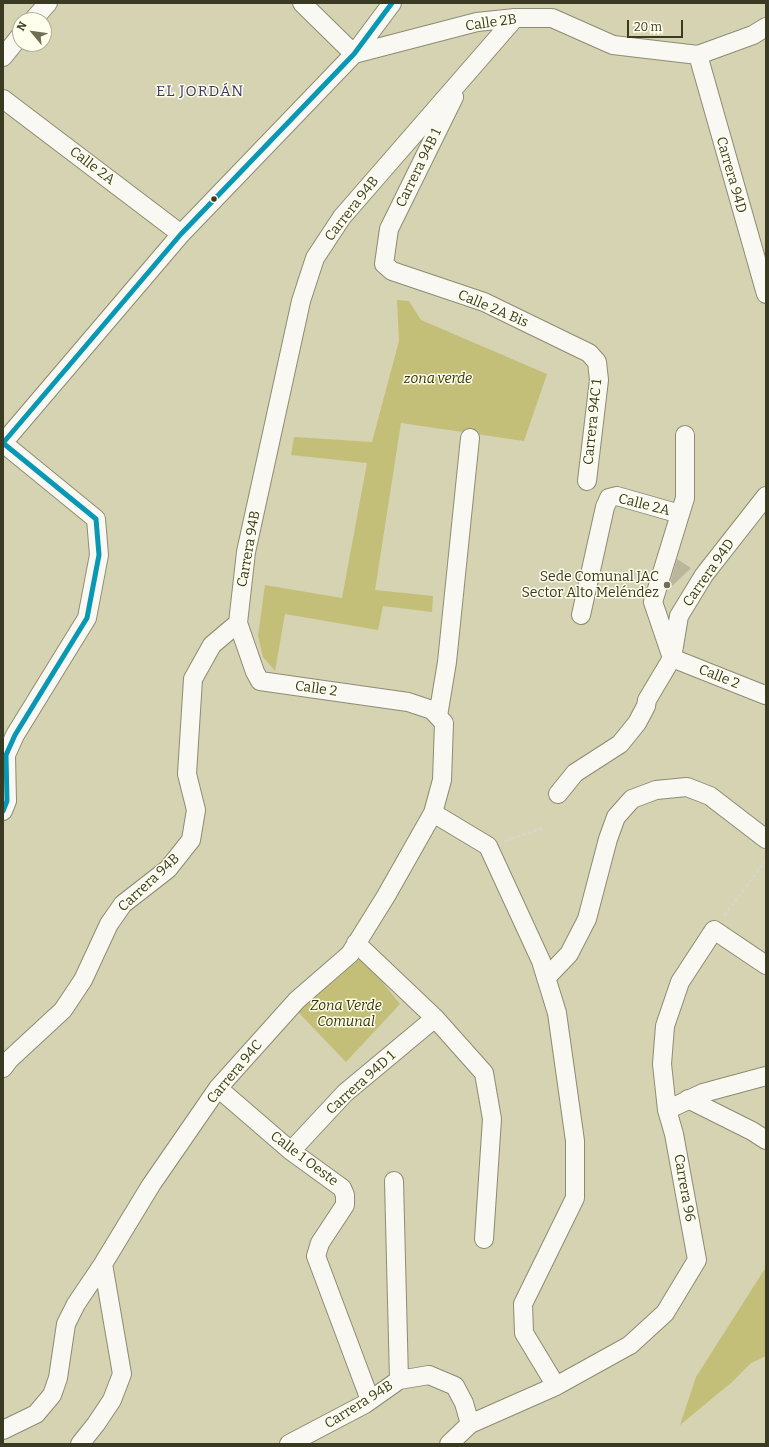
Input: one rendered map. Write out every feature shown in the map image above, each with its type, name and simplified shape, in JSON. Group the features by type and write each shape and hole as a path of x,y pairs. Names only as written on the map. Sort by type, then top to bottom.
{"street":[{"path":"41,12 48,3"},
{"path":"302,3 354,54"},
{"path":"3,812 7,801 6,755 15,736 87,618 99,555 96,519 3,443 181,234 354,54 392,3"},
{"name":"Calle 2B","path":"354,54 477,22 515,18 554,11 613,45 698,55"},
{"name":"Carrera 94B","path":"3,1068 8,1060 63,1010 83,980 109,924 123,904 168,869 191,840 196,810 187,774 193,679 212,645 238,622 246,552 301,302 315,258 342,217 515,18"},
{"path":"698,55 753,36 766,27"},
{"path":"3,57 12,46"},
{"name":"Carrera 94D","path":"698,55 766,294"},
{"name":"Carrera 94B 1","path":"384,264 390,229 465,75"},
{"name":"Calle 2A","path":"3,98 181,234"},
{"name":"Calle 2A Bis","path":"384,264 392,271 484,302 590,353 597,362"},
{"name":"Carrera 94C 1","path":"587,481 599,380 597,362"},
{"path":"558,794 575,773 620,744 637,723 647,700 672,658 653,602 685,498 685,435"},
{"path":"435,713 447,662 470,438"},
{"name":"Calle 2A","path":"581,615 604,507 609,498 617,496 680,514"},
{"name":"Carrera 94D","path":"672,658 679,616 704,575 766,496"},
{"name":"Calle 2","path":"238,622 255,672 260,681 408,702 435,713"},
{"name":"Calle 2","path":"672,658 766,694"},
{"name":"Carrera 94C","path":"3,1430 36,1414 52,1395 58,1378 66,1324 76,1304 103,1264 151,1185 218,1088 297,1000 350,954 386,896 433,814 442,780 444,723 435,713"},
{"path":"546,978 569,954 587,919 608,839 616,817 632,799 656,790 686,787 710,796 766,839"},
{"path":"433,814 488,846 541,961 557,1013 575,1141 575,1198 523,1304 524,1333 556,1386"},
{"path":"714,930 766,965"},
{"name":"Carrera 96","path":"470,1424 556,1386 630,1345 665,1313 697,1260 674,1134 667,1110 662,1064 665,1026 680,982 714,930"},
{"path":"356,943 435,1018 484,1072 492,1119 484,1239"},
{"name":"Carrera 94D 1","path":"291,1151 345,1093 435,1018"},
{"path":"667,1110 703,1093 766,1076"},
{"name":"Calle 1 Oeste","path":"218,1088 291,1151 342,1188 345,1195 345,1205 320,1243 316,1256 370,1400"},
{"path":"688,1099 752,1131 766,1140"},
{"path":"394,1180 399,1380"},
{"path":"80,1444 112,1400 122,1374 103,1264"},
{"name":"Carrera 94B","path":"289,1444 370,1400 399,1380 430,1375 455,1386 464,1403 470,1424"},
{"path":"448,1444 470,1424"}],"path":[{"path":"488,846 542,828"},
{"path":"714,930 766,860"}],"green space":[{"name":"zona verde","path":"397,300 409,301 421,320 547,374 524,441 401,423 375,590 433,596 432,612 383,606 378,630 285,614 275,671 263,657 258,636 265,585 342,598 367,463 291,455 294,437 372,442 399,341"},
{"name":"Zona Verde Comunal","path":"362,957 400,1004 346,1062 298,1012"},
{"path":"766,1267 766,1356 751,1363 732,1382 680,1425 696,1377"}],"building":[{"path":"677,559 691,568 668,590"}],"transit line":[{"path":"3,811 7,801 6,755 15,735 87,618 99,555 96,519 3,443 181,234 354,54 392,3"}],"place":[{"name":"Sede Comunal JAC Sector Alto Meléndez","path":"667,585"}],"district":[{"name":"EL JORDÁN","path":"200,92"}]}
